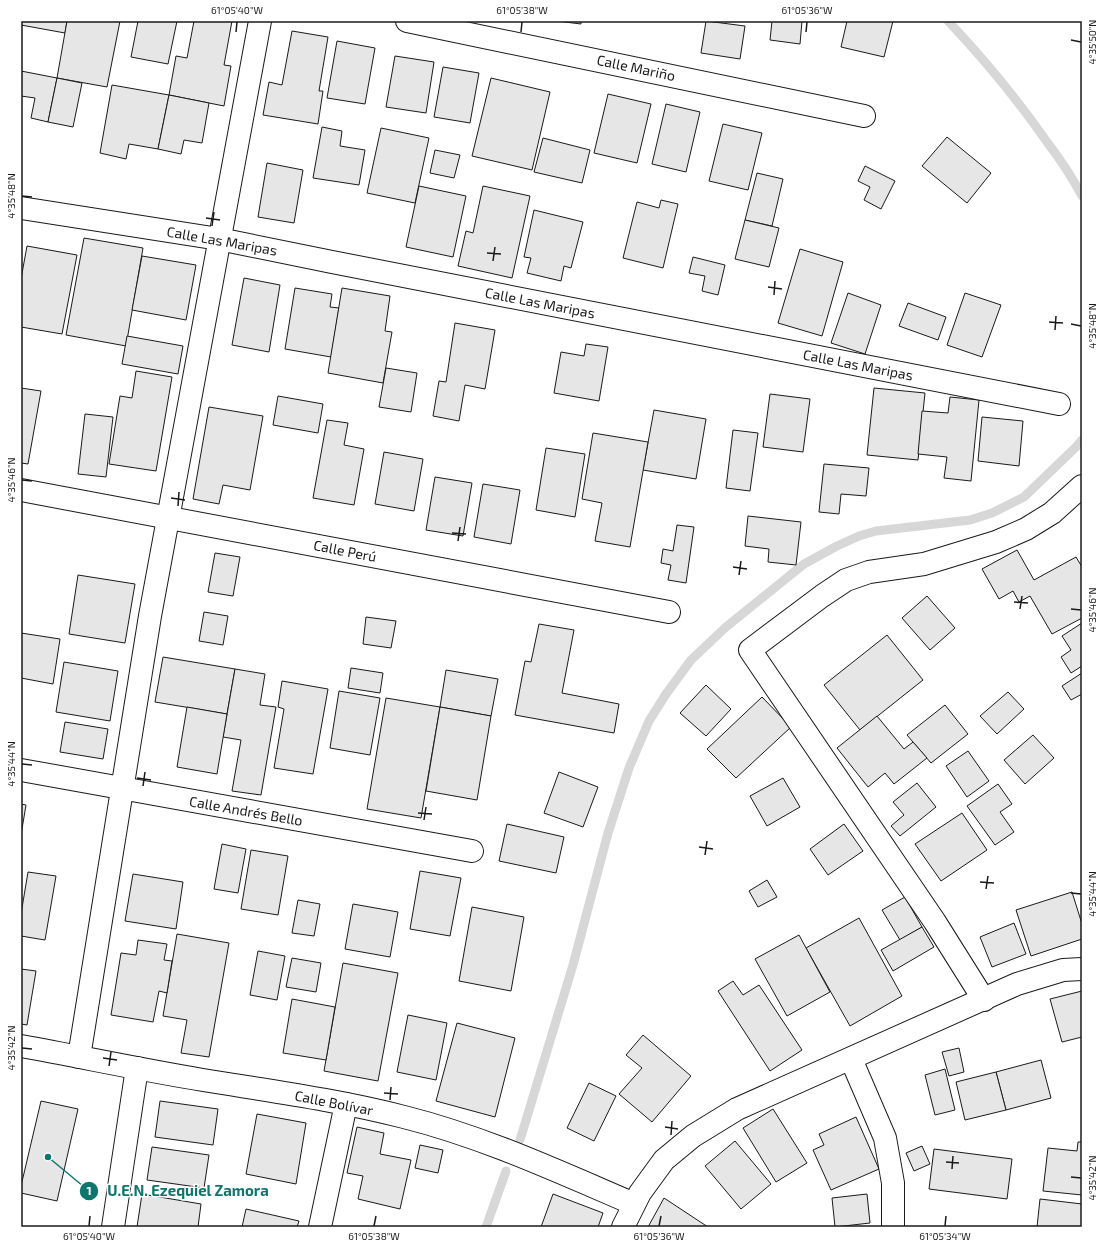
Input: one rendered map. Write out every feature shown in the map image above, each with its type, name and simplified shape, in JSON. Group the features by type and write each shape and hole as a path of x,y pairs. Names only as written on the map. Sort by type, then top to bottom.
{"street":[{"path":"79,1057 150,616 260,21"},
{"name":"Calle Mariño","path":"407,21 864,116"},
{"name":"Calle Las Maripas","path":"21,208 219,239 1059,404"},
{"path":"984,1000 935,922 750,650 822,596 846,580 869,572 924,564 996,542 1026,529 1052,513 1082,486"},
{"name":"Calle Perú","path":"21,490 669,612"},
{"name":"Calle Andrés Bello","path":"21,770 472,851"},
{"path":"623,1227 640,1193 664,1160 693,1136 737,1109 1017,984 1063,970 1082,969"},
{"name":"Calle Bolívar","path":"21,1046 136,1068 346,1104 405,1117 464,1135 525,1157 634,1204"},
{"path":"850,1059 885,1138 893,1183 893,1227"},
{"path":"113,1227 136,1068"},
{"path":"320,1227 346,1104"}],"building":[{"path":"21,21 67,21 65,33 21,25"},
{"path":"67,21 120,21 107,87 57,78"},
{"path":"138,21 177,21 168,64 131,57"},
{"path":"194,21 232,21 224,65 231,66 224,106 169,95 176,56 187,58"},
{"path":"557,21 581,21 581,24"},
{"path":"706,21 745,26 740,59 701,53"},
{"path":"772,21 802,21 800,44 770,40"},
{"path":"847,21 893,21 884,57 841,47"},
{"path":"292,31 328,37 319,91 323,91 318,124 263,115 269,82 282,85"},
{"path":"337,41 375,48 365,104 327,98"},
{"path":"395,56 434,62 426,113 386,107"},
{"path":"443,67 479,73 470,123 434,117"},
{"path":"21,71 57,78 48,122 31,118 35,98 21,96"},
{"path":"57,78 82,83 73,127 48,122"},
{"path":"491,78 550,92 532,170 472,156"},
{"path":"112,85 169,95 158,149 129,144 126,159 100,153"},
{"path":"608,94 651,104 637,163 594,153"},
{"path":"169,95 209,103 202,143 184,140 181,154 158,149"},
{"path":"666,104 700,112 686,172 652,164"},
{"path":"723,124 762,133 748,190 709,181"},
{"path":"322,127 342,131 340,146 365,150 359,185 313,178"},
{"path":"381,128 429,138 415,203 367,193"},
{"path":"947,137 991,173 967,203 922,166"},
{"path":"543,138 590,150 582,183 534,172"},
{"path":"435,150 460,155 454,178 430,173"},
{"path":"267,163 303,170 294,223 258,217"},
{"path":"865,166 895,181 881,209 864,200 870,187 858,181"},
{"path":"757,173 783,179 772,226 745,220"},
{"path":"419,186 466,196 453,257 406,247"},
{"path":"483,186 530,196 512,278 458,266 466,231 473,233"},
{"path":"661,200 678,204 663,268 623,258 637,202 659,208"},
{"path":"534,210 583,222 571,268 564,266 561,281 527,273 531,258 524,257"},
{"path":"745,220 779,228 769,267 735,259"},
{"path":"84,238 143,248 126,346 66,335"},
{"path":"27,246 77,255 62,334 21,327 21,279"},
{"path":"800,249 843,262 822,336 778,323"},
{"path":"142,256 196,265 186,320 132,310"},
{"path":"693,257 725,265 718,295 702,291 705,276 689,273"},
{"path":"244,278 280,285 269,352 232,345"},
{"path":"295,288 332,294 330,307 339,308 331,357 285,349"},
{"path":"342,288 390,296 385,331 392,332 383,383 328,373"},
{"path":"848,293 881,305 865,354 831,343"},
{"path":"965,293 1001,305 982,357 947,345"},
{"path":"908,303 946,317 938,340 899,326"},
{"path":"455,323 495,330 485,389 465,385 459,421 433,416 439,381 446,382"},
{"path":"127,336 183,346 178,374 122,364"},
{"path":"586,344 608,347 599,401 554,393 561,352 584,356"},
{"path":"386,368 417,373 411,412 379,407"},
{"path":"136,371 172,377 156,471 109,464 120,396 132,398"},
{"path":"21,388 41,391 28,464 21,463"},
{"path":"874,388 925,393 918,460 867,455"},
{"path":"770,394 810,399 803,452 763,447"},
{"path":"278,396 323,404 318,433 273,425"},
{"path":"950,397 979,400 971,481 944,478 947,457 918,454 922,411 948,413"},
{"path":"209,407 263,416 250,490 223,485 219,504 193,499"},
{"path":"654,410 706,419 696,479 643,470"},
{"path":"85,414 113,417 106,477 78,474"},
{"path":"982,417 1023,421 1019,466 978,461"},
{"path":"327,420 348,423 344,445 364,449 354,505 313,498"},
{"path":"733,430 758,433 750,491 726,488"},
{"path":"593,433 648,442 630,547 595,541 602,503 582,499"},
{"path":"546,448 585,454 575,517 536,510"},
{"path":"384,452 423,459 414,511 375,504"},
{"path":"824,464 869,468 866,496 841,494 839,514 819,512"},
{"path":"435,477 472,483 463,536 426,530"},
{"path":"483,484 520,490 511,544 474,537"},
{"path":"748,516 801,522 796,565 768,562 769,549 745,546"},
{"path":"677,525 694,527 686,583 668,580 671,565 661,563 663,549 673,551"},
{"path":"1017,550 1034,580 1076,557 1082,567 1082,618 1052,634 1030,596 1019,602 1013,591 999,599 982,569"},
{"path":"215,553 240,557 233,596 208,592"},
{"path":"78,575 135,584 125,643 69,634"},
{"path":"927,596 955,628 930,650 902,618"},
{"path":"204,612 228,616 223,645 199,641"},
{"path":"366,617 396,621 391,648 363,644"},
{"path":"1082,623 1082,666 1071,673 1061,657 1071,650 1062,636"},
{"path":"539,624 574,630 562,693 619,704 614,733 515,715 525,661 531,662"},
{"path":"21,633 60,639 53,684 21,678"},
{"path":"887,635 923,680 860,730 824,685"},
{"path":"163,657 235,669 227,714 155,702"},
{"path":"64,662 118,671 110,721 56,712"},
{"path":"351,668 383,673 380,693 348,688"},
{"path":"235,669 265,674 260,705 276,707 261,795 232,791 241,740 223,737"},
{"path":"446,670 498,679 491,716 440,707"},
{"path":"1082,673 1082,694 1071,700 1062,686"},
{"path":"282,681 328,689 313,774 274,768 284,709 278,707"},
{"path":"706,685 731,709 706,736 680,713"},
{"path":"339,691 380,698 370,755 330,748"},
{"path":"1008,692 1024,709 997,734 980,716"},
{"path":"762,697 791,727 736,778 707,749"},
{"path":"386,698 440,707 421,818 367,809"},
{"path":"945,705 968,734 931,763 907,735"},
{"path":"187,707 227,714 217,774 177,767"},
{"path":"440,707 491,716 477,800 426,791"},
{"path":"877,716 904,749 913,742 927,758 894,784 885,773 868,787 837,748"},
{"path":"65,722 108,729 103,759 60,752"},
{"path":"1033,735 1054,758 1025,784 1004,760"},
{"path":"968,751 989,781 967,797 946,766"},
{"path":"559,772 598,787 583,827 544,813"},
{"path":"783,778 800,807 767,826 750,796"},
{"path":"917,783 936,807 900,836 891,826 904,815 893,802"},
{"path":"998,784 1012,804 1000,812 1014,832 995,845 967,806"},
{"path":"21,804 26,805 21,835"},
{"path":"962,813 987,850 941,881 915,844"},
{"path":"507,824 564,837 556,873 499,861"},
{"path":"844,824 863,851 828,875 810,849"},
{"path":"222,844 246,849 238,893 214,889"},
{"path":"251,850 288,856 278,915 241,909"},
{"path":"420,871 461,878 450,936 410,929"},
{"path":"28,872 56,876 45,940 21,936 21,914"},
{"path":"133,874 183,882 176,929 125,921"},
{"path":"767,880 777,897 758,907 749,891"},
{"path":"1072,892 1082,924 1082,939 1031,956 1016,910"},
{"path":"905,897 922,927 900,940 882,910"},
{"path":"298,900 320,904 314,936 292,933"},
{"path":"353,904 398,912 390,957 345,949"},
{"path":"472,907 524,917 511,991 459,981"},
{"path":"859,918 902,996 850,1026 806,948"},
{"path":"1014,923 1026,954 992,967 980,937"},
{"path":"922,927 934,947 893,971 881,950"},
{"path":"177,934 229,943 209,1057 181,1053 187,1020 163,1016"},
{"path":"799,935 830,992 787,1016 755,959"},
{"path":"138,940 167,944 164,960 172,961 167,993 159,991 153,1022 111,1015 121,953 136,955"},
{"path":"258,951 285,956 277,1000 250,995"},
{"path":"292,958 321,963 316,992 286,987"},
{"path":"343,963 398,973 378,1081 324,1071"},
{"path":"21,969 36,971 27,1025 21,1024"},
{"path":"733,981 743,995 759,985 802,1050 770,1071 718,991"},
{"path":"1082,991 1082,1037 1062,1042 1050,999"},
{"path":"292,999 335,1007 326,1060 283,1053"},
{"path":"408,1015 447,1023 436,1080 397,1072"},
{"path":"457,1023 515,1038 495,1117 436,1101"},
{"path":"643,1035 691,1076 652,1122 619,1094 642,1068 626,1055"},
{"path":"959,1048 964,1072 949,1076 942,1052"},
{"path":"1041,1060 1051,1098 1006,1110 996,1072"},
{"path":"945,1069 955,1110 935,1115 925,1075"},
{"path":"996,1072 1006,1110 965,1120 956,1082"},
{"path":"589,1083 616,1096 594,1141 567,1128"},
{"path":"41,1101 78,1109 57,1201 21,1193 21,1186"},
{"path":"160,1101 218,1109 213,1145 155,1137"},
{"path":"773,1109 807,1163 776,1182 743,1128"},
{"path":"257,1114 306,1123 296,1184 246,1174"},
{"path":"856,1117 879,1169 831,1190 813,1150 824,1145 819,1134"},
{"path":"357,1127 384,1133 380,1154 411,1160 400,1209 358,1199 363,1176 347,1173"},
{"path":"735,1141 771,1184 741,1209 705,1166"},
{"path":"1078,1142 1082,1142 1082,1195 1043,1191 1048,1148 1077,1151"},
{"path":"420,1145 443,1150 438,1173 415,1168"},
{"path":"922,1146 930,1164 914,1171 906,1153"},
{"path":"152,1147 209,1155 204,1188 147,1180"},
{"path":"934,1149 1012,1159 1007,1199 929,1189"},
{"path":"142,1194 201,1204 198,1227 137,1227"},
{"path":"553,1194 603,1213 598,1227 541,1227"},
{"path":"867,1194 870,1223 835,1227 832,1198"},
{"path":"664,1198 708,1227 648,1227"},
{"path":"1040,1199 1082,1204 1082,1227 1037,1227"},
{"path":"246,1209 299,1221 297,1227 242,1227"}],"waterway":[{"path":"948,21 1024,110 1061,162 1082,196"},
{"path":"520,1140 573,965 608,833 629,768 649,721 666,694 691,660 726,627 804,564 837,546 859,536 876,531 970,520 992,513 1024,497 1082,440"},
{"path":"486,1227 506,1171"}],"place":[{"name":"U.E.N. Ezequiel Zamora","path":"48,1157"}]}
